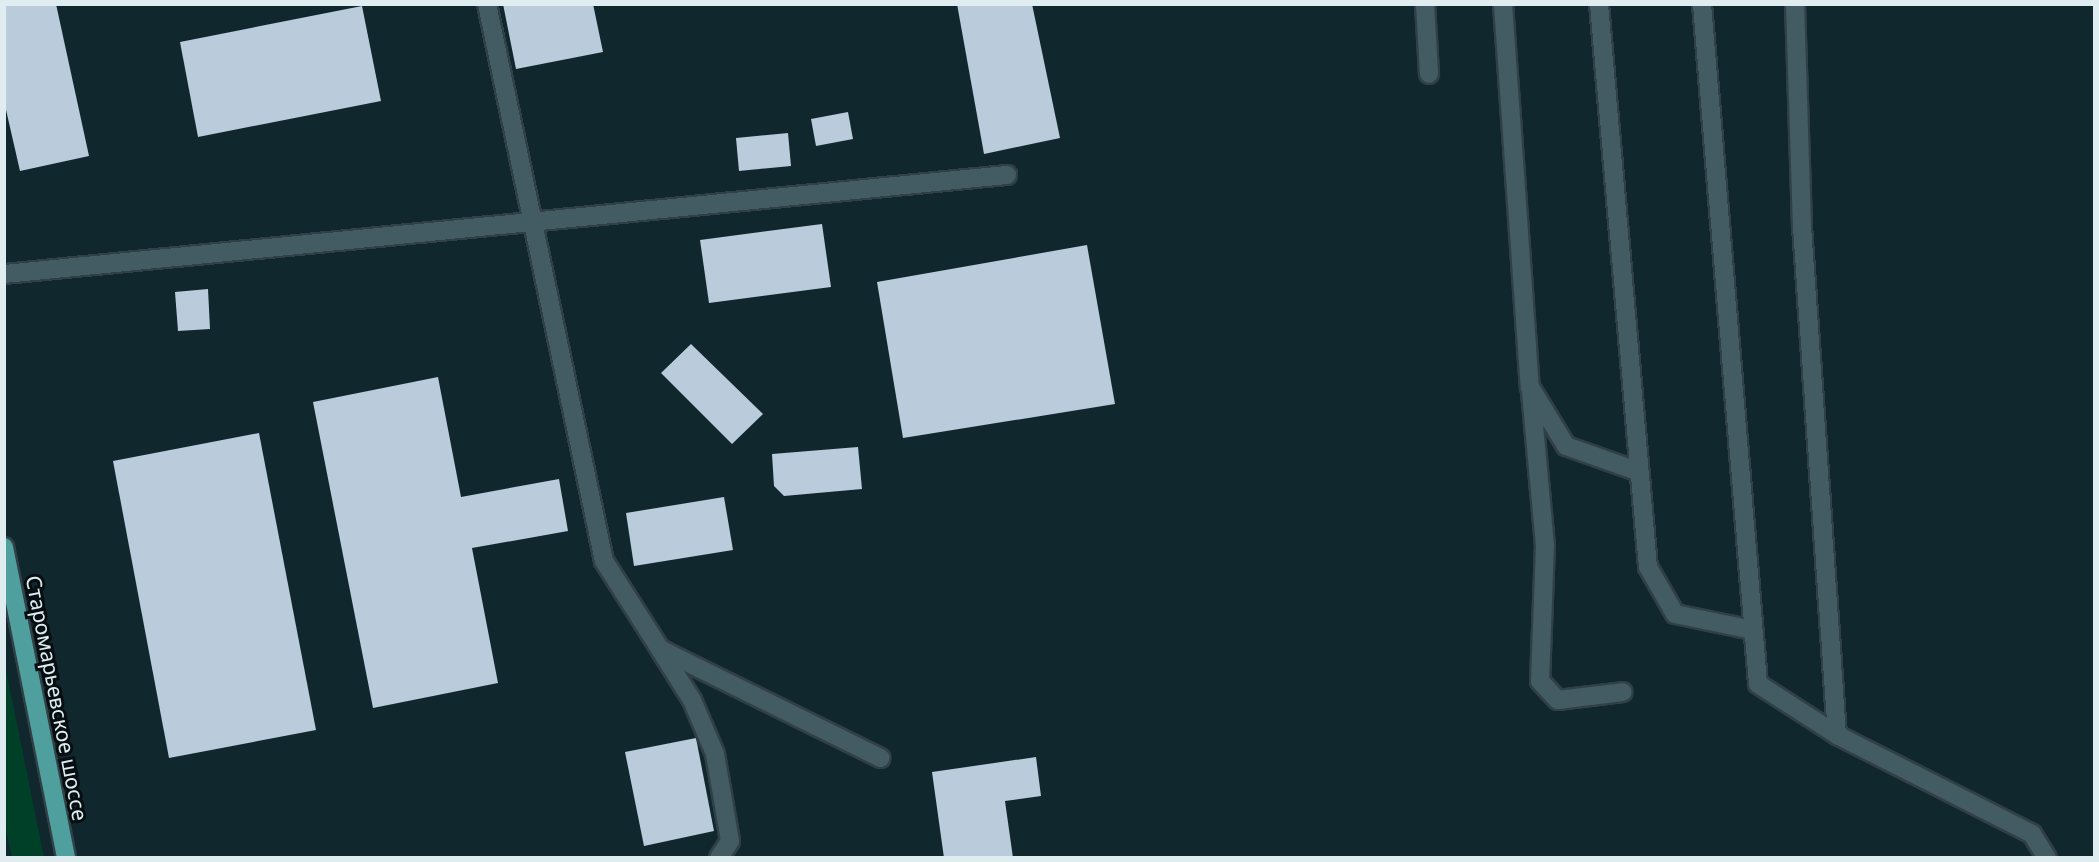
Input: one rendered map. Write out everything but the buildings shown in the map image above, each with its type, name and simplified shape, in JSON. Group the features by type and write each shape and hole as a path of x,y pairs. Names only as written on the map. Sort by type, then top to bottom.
{"main road":[{"name":"Старомарьевское шоссе","path":"4,547 66,858"}],"lane":[{"path":"487,4 604,561 692,700 715,754 729,849 719,858"},
{"path":"1425,4 1429,74"},
{"path":"1503,4 1530,387 1545,545 1540,681 1558,700 1623,692"},
{"path":"1599,4 1648,567 1675,614 1753,630"},
{"path":"1702,4 1758,684 1837,735 2032,834 2047,858"},
{"path":"1795,4 1802,226 1837,735"},
{"path":"4,274 533,219 1007,175"},
{"path":"1530,387 1566,446 1640,472"},
{"path":"660,649 881,758"}],"green space":[{"path":"5,665 44,857 12,857 4,822"}]}
